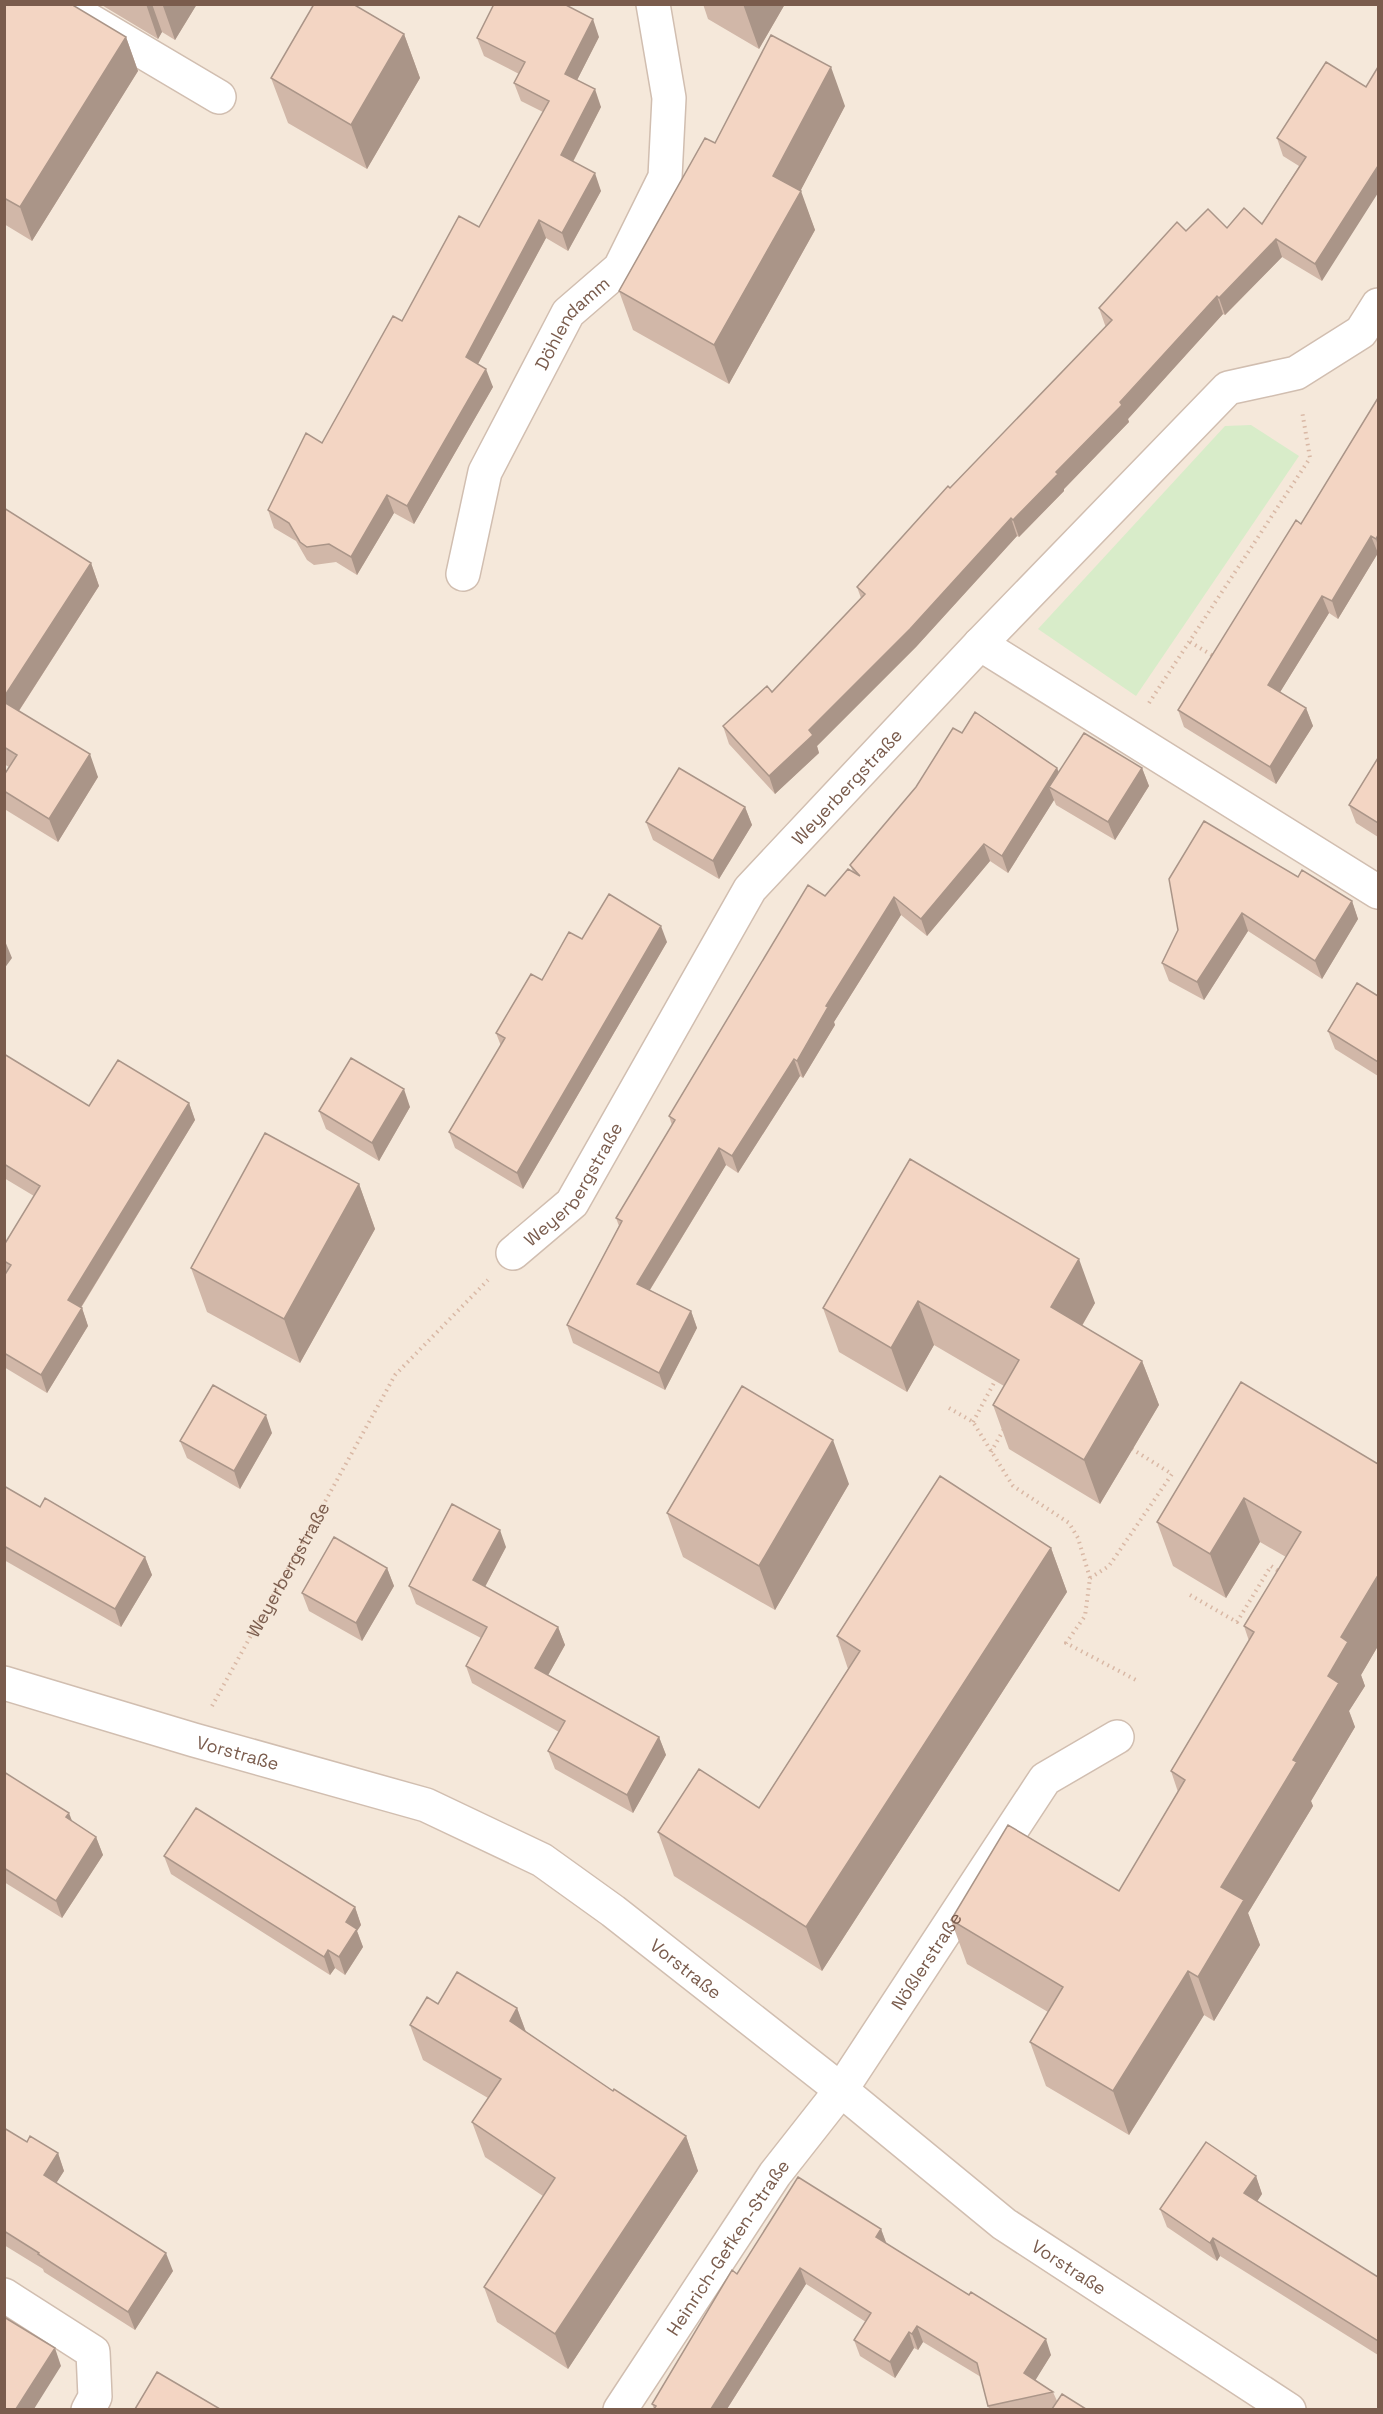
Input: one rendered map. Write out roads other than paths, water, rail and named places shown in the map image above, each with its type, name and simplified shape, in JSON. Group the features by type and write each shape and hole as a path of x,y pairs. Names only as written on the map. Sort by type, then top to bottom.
{"street":[{"path":"62,4 219,97"},
{"name":"Döhlendamm","path":"463,574 485,472 568,313 620,268 665,177 669,98 653,4"},
{"name":"Weyerbergstraße","path":"513,1253 572,1203 750,890 980,644 1228,388 1296,374 1361,332 1378,305"},
{"path":"980,644 1378,892"},
{"name":"Vorstraße","path":"4,1683 194,1740 426,1805 542,1860 613,1911 840,2090 1004,2224 1289,2409"},
{"name":"Nößlerstraße","path":"840,2090 1045,1779 1117,1737"},
{"name":"Heinrich-Gefken-Straße","path":"620,2409 775,2174 840,2090"},
{"path":"4,2295 93,2352 95,2397 88,2409"}]}
